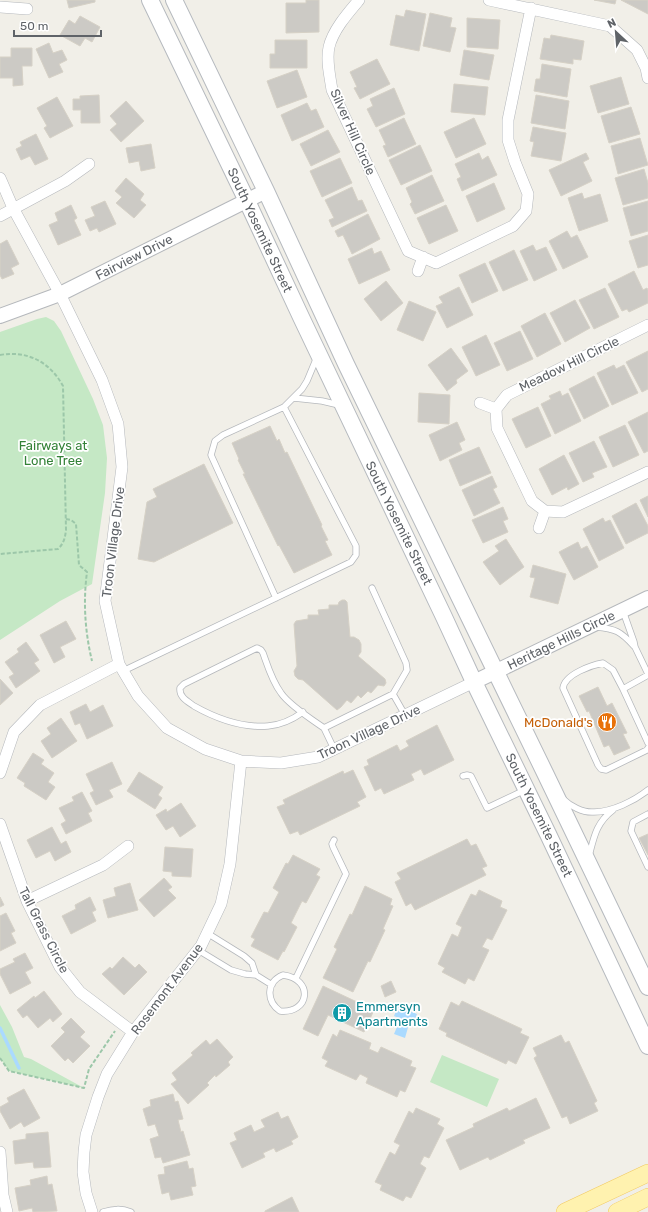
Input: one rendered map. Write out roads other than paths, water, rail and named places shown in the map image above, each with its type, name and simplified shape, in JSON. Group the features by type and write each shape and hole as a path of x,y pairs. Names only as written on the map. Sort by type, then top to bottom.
{"main road":[{"name":"South Yosemite Street","path":"150,0 648,1046"},
{"name":"South Yosemite Street","path":"174,0 266,191 346,364 553,788 648,987"},
{"path":"565,1212 648,1173"},
{"path":"617,1212 648,1198"},
{"path":"638,1212 648,1207"}],"street":[{"name":"Silver Hill Circle","path":"359,0 341,21 329,47 328,68 332,90 408,251 436,263 513,226 530,212 528,194 508,140 508,120 531,8"},
{"path":"489,0 610,26 637,50 646,68 648,78"},
{"path":"0,8 27,9"},
{"path":"0,216 65,181 88,164"},
{"name":"Troon Village Drive","path":"0,178 13,208 60,294 102,380 118,424 122,467 104,601 121,667 138,696 167,728 205,749 241,761 281,763 318,757 474,682"},
{"name":"Fairview Drive","path":"0,316 60,294 266,191"},
{"path":"418,271 423,257"},
{"name":"Meadow Hill Circle","path":"496,409 507,395 648,325"},
{"path":"480,403 496,409 497,428 532,501 545,510 563,512 648,472"},
{"path":"539,528 545,510"},
{"name":"Heritage Hills Circle","path":"474,682 648,598"},
{"path":"0,773 14,732 40,705 121,667"},
{"name":"Rosemont Avenue","path":"92,1212 86,1194 83,1172 86,1135 98,1097 107,1074 133,1032 198,950 221,904 230,864 241,761"},
{"name":"Tall Grass Circle","path":"0,824 27,901 60,966 80,992 133,1032"},
{"path":"27,901 103,865 128,846"},
{"path":"0,1152 3,1195 7,1212"}],"lane":[{"path":"276,598 211,455 212,447 215,441 223,435 284,407 302,389 307,381 318,353"},
{"path":"294,398 322,401 344,406"},
{"path":"121,667 276,598 350,562 356,555 356,546 284,407"},
{"path":"324,728 393,694 407,670 406,663 372,588"},
{"path":"622,610 635,647 648,674 623,689"},
{"path":"587,628 610,628 622,633 635,647"},
{"path":"303,712 294,719 268,726 246,725 223,721 186,701 181,696 180,688 184,684 257,648 263,653 272,678 281,694 288,702 303,712 324,728 334,749"},
{"path":"648,743 613,670 604,663 597,664 570,676 565,682 563,688 601,769 606,770 647,750 648,748"},
{"path":"393,694 405,716"},
{"path":"463,776 471,776 487,808 526,790"},
{"path":"553,788 567,803 581,810 594,812 615,807"},
{"path":"589,864 588,857 598,825 604,816 615,807 648,790"},
{"path":"648,814 633,822 631,831 648,867"},
{"path":"296,978 346,874 333,847 332,844 334,840"},
{"path":"207,933 244,956 252,963 256,974"},
{"path":"198,950 231,970 245,974 256,974 272,984"},
{"path":"283,975 296,978 303,986 305,992 304,999 301,1004 292,1011 280,1011 272,1002 270,996 272,984 276,979 283,975"},
{"path":"103,1212 113,1209 124,1209 131,1212"}],"water":[{"path":"398,1006 417,1014 413,1026 409,1024 405,1038 394,1034 397,1027 400,1028 403,1020 394,1016"}],"waterway":[{"path":"0,1028 19,1068"}],"place":[{"name":"McDonald's","path":"607,722"},
{"name":"Emmersyn Apartments","path":"342,1013"}],"park label":[{"name":"Fairways at Lone Tree","path":"53,452"}]}
